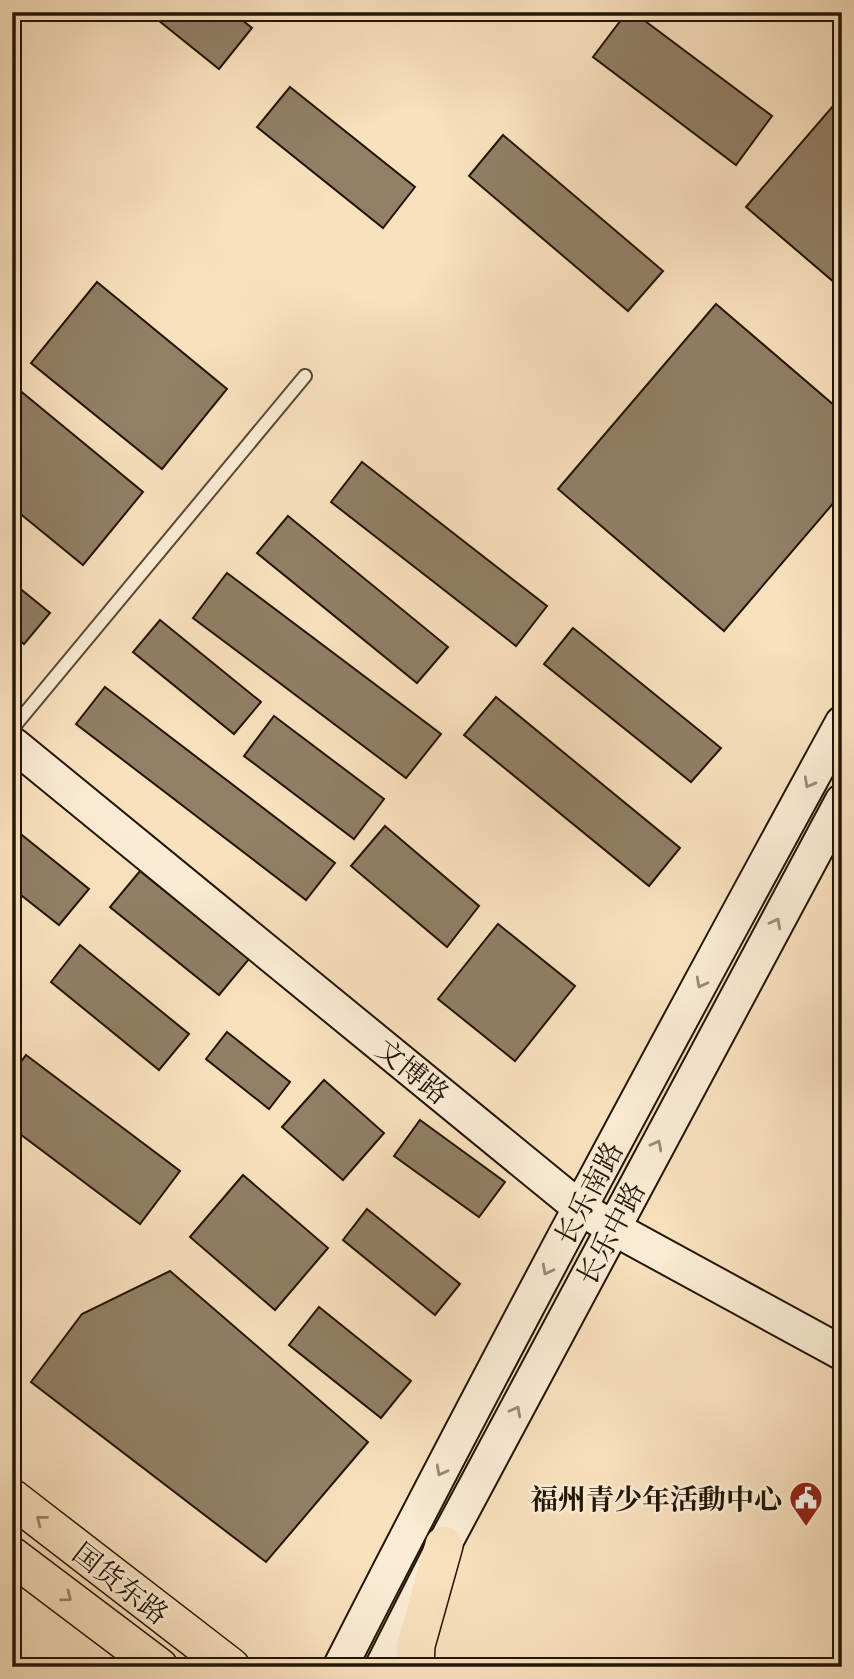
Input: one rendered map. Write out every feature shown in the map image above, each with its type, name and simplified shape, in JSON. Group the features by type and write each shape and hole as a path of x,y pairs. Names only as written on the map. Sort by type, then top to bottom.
{"main road":[{"name":"长乐南路","path":"340,1667 580,1208 842,723"},
{"name":"文博路","path":"13,737 580,1208 842,1353"},
{"name":"长乐中路","path":"382,1667 444,1545 842,801"},
{"name":"国货东路","path":"12,1498 231,1667"},
{"path":"415,1667 416,1645 444,1545"},
{"name":"国货东路","path":"12,1556 147,1660"}],"lane":[{"path":"13,737 305,376"}],"building":[{"path":"148,12 232,12 252,28 219,69"},
{"path":"627,12 633,12 772,116 736,165 593,57"},
{"path":"290,87 415,187 383,228 257,127"},
{"path":"839,99 842,101 842,289 746,207"},
{"path":"503,135 663,271 628,311 469,176"},
{"path":"97,282 227,389 162,469 31,363"},
{"path":"716,304 842,412 842,493 724,631 558,489"},
{"path":"12,384 143,492 83,565 12,507"},
{"path":"362,462 547,606 516,646 331,502"},
{"path":"288,516 448,647 417,683 257,553"},
{"path":"227,573 441,734 406,778 193,618"},
{"path":"12,582 50,613 24,644 12,634"},
{"path":"160,620 261,702 234,734 133,652"},
{"path":"573,628 721,748 691,782 544,664"},
{"path":"105,687 335,863 306,900 76,724"},
{"path":"496,697 680,848 649,886 464,735"},
{"path":"274,716 384,799 354,839 244,756"},
{"path":"385,826 479,906 447,947 351,866"},
{"path":"12,827 89,889 59,925 12,888"},
{"path":"140,871 249,959 219,995 110,907"},
{"path":"498,924 575,986 515,1061 438,999"},
{"path":"80,945 189,1034 159,1070 51,982"},
{"path":"12,976 21,984 12,995"},
{"path":"227,1032 290,1082 269,1109 206,1059"},
{"path":"26,1055 180,1171 140,1224 12,1128 12,1074"},
{"path":"324,1080 384,1133 343,1180 282,1127"},
{"path":"420,1120 505,1182 479,1217 394,1156"},
{"path":"243,1175 328,1248 275,1310 190,1237"},
{"path":"367,1209 460,1284 435,1315 343,1240"},
{"path":"170,1271 368,1442 266,1562 31,1382 82,1314"},
{"path":"319,1307 411,1381 381,1418 289,1345"}],"place":[{"name":"福州青少年活動中心","path":"806,1528"}]}
